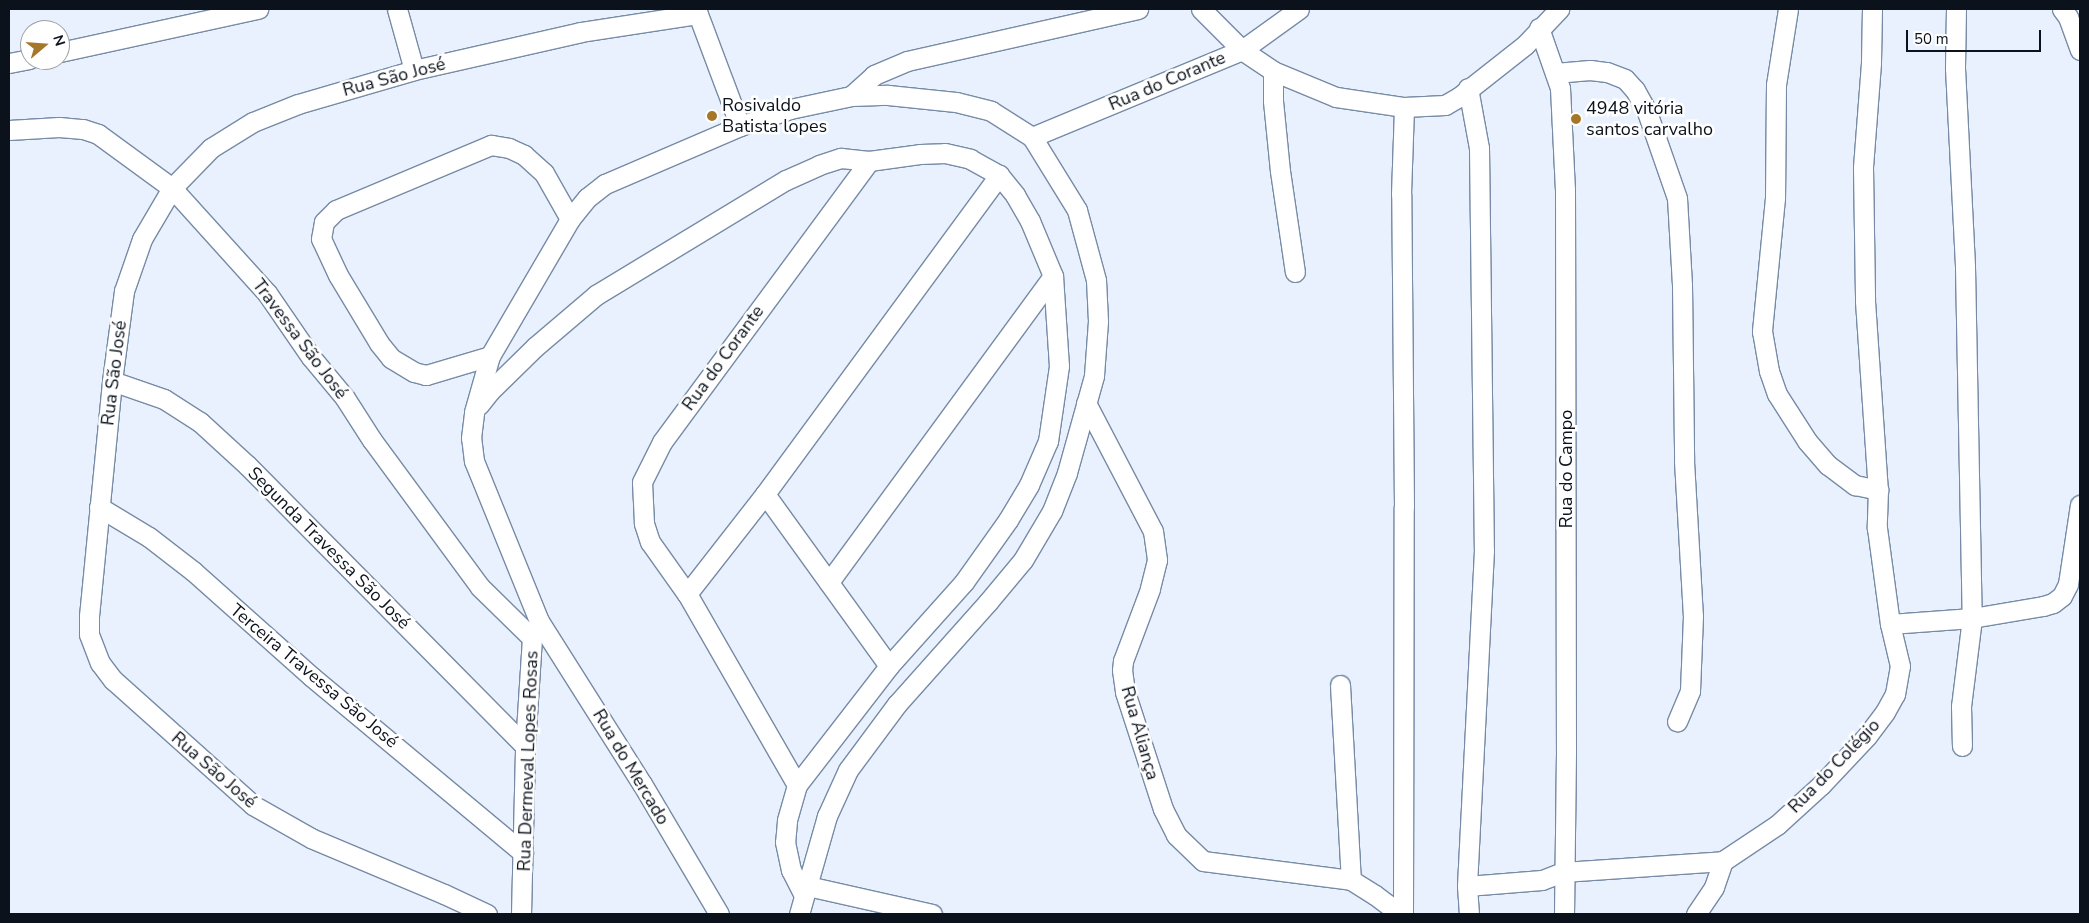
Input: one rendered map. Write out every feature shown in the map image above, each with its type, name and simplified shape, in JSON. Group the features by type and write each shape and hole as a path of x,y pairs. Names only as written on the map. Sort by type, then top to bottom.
{"street":[{"path":"70,50 258,9"},
{"path":"397,9 414,70"},
{"path":"851,96 874,75 907,61 1138,9"},
{"path":"1201,9 1242,50 1300,9"},
{"name":"Rua do Corante","path":"1032,137 1242,50 1273,71 1336,96 1404,107 1444,105 1525,45 1559,9"},
{"path":"1788,9 1776,84 1775,198 1762,331 1769,371 1777,394 1807,441 1828,465 1855,485 1878,490"},
{"name":"Rua do Colégio","path":"1467,886 1542,880 1564,872 1723,861 1777,825 1821,785 1867,736 1885,712 1895,694 1900,666 1890,624 1877,528 1878,490 1865,301 1863,178 1871,64 1872,9"},
{"path":"1956,9 1955,60 1965,267 1972,618 1961,706 1962,746"},
{"path":"697,11 740,126"},
{"name":"Rua São José","path":"487,914 310,838 253,805 220,778 113,680 94,652 89,634 112,380 124,290 142,240 172,188 211,148 253,122 298,104 414,70 581,32 697,11"},
{"path":"2067,12 2080,50"},
{"name":"Rua do Campo","path":"1539,28 1560,88 1565,199 1566,742 1564,914"},
{"path":"1555,73 1590,70 1607,72 1625,80 1635,90 1646,112 1677,198 1682,285 1684,461 1693,616 1690,691 1677,721"},
{"path":"1273,71 1273,100 1280,171 1295,272"},
{"path":"1468,88 1479,148 1484,550 1467,886 1469,914"},
{"name":"Rua Dermeval Lopes Rosas","path":"520,914 525,746 536,630 474,461 471,438 474,412 490,356 570,219 587,198 605,184 740,126 790,109 851,96 888,95 956,102 991,111 1032,137"},
{"path":"1401,914 1404,507 1401,185 1404,107"},
{"name":"Travessa São José","path":"9,130 59,127 98,134 172,188 267,293 311,357 345,398 372,440 480,587 536,630"},
{"path":"801,904 827,816 848,770 897,704 1023,560 1052,511 1067,473 1094,376 1098,321 1096,280 1077,210 1032,137"},
{"path":"490,356 426,375 414,372 391,358 379,343 338,275 321,239 324,222 336,210 491,145 509,148 524,155 544,173 570,219"},
{"path":"474,412 490,391 536,346 596,295 786,180 841,158 869,161 920,154 945,153 970,159 999,175 1015,195 1030,221 1053,276 1059,366 1048,441 1029,485 1008,520 964,582 888,666 798,785 787,822 785,842 801,904"},
{"name":"Rua do Corante","path":"798,785 687,594 650,542 644,523 642,482 662,442 869,161"},
{"path":"687,594 765,494 999,175"},
{"path":"829,582 1053,276"},
{"name":"Segunda Travessa São José","path":"112,380 164,399 200,422 247,465 525,746"},
{"name":"Rua Aliança","path":"1086,403 1153,531 1157,560 1150,589 1123,661 1122,670 1131,712 1169,821 1176,835 1203,861 1351,880 1401,914"},
{"path":"765,494 888,666"},
{"path":"1890,624 1972,618 2053,603 2062,596 2068,584 2080,505"},
{"name":"Terceira Travessa São José","path":"100,506 149,538 193,571 312,677 523,854"},
{"name":"Rua do Mercado","path":"536,630 642,784 719,914"},
{"path":"1340,685 1351,880"},
{"path":"1696,914 1714,887 1723,861"},
{"path":"801,904 932,914"}],"place":[{"name":"Rosivaldo Batista lopes","path":"712,116"},
{"name":"4948 vitória santos carvalho","path":"1576,119"}]}
